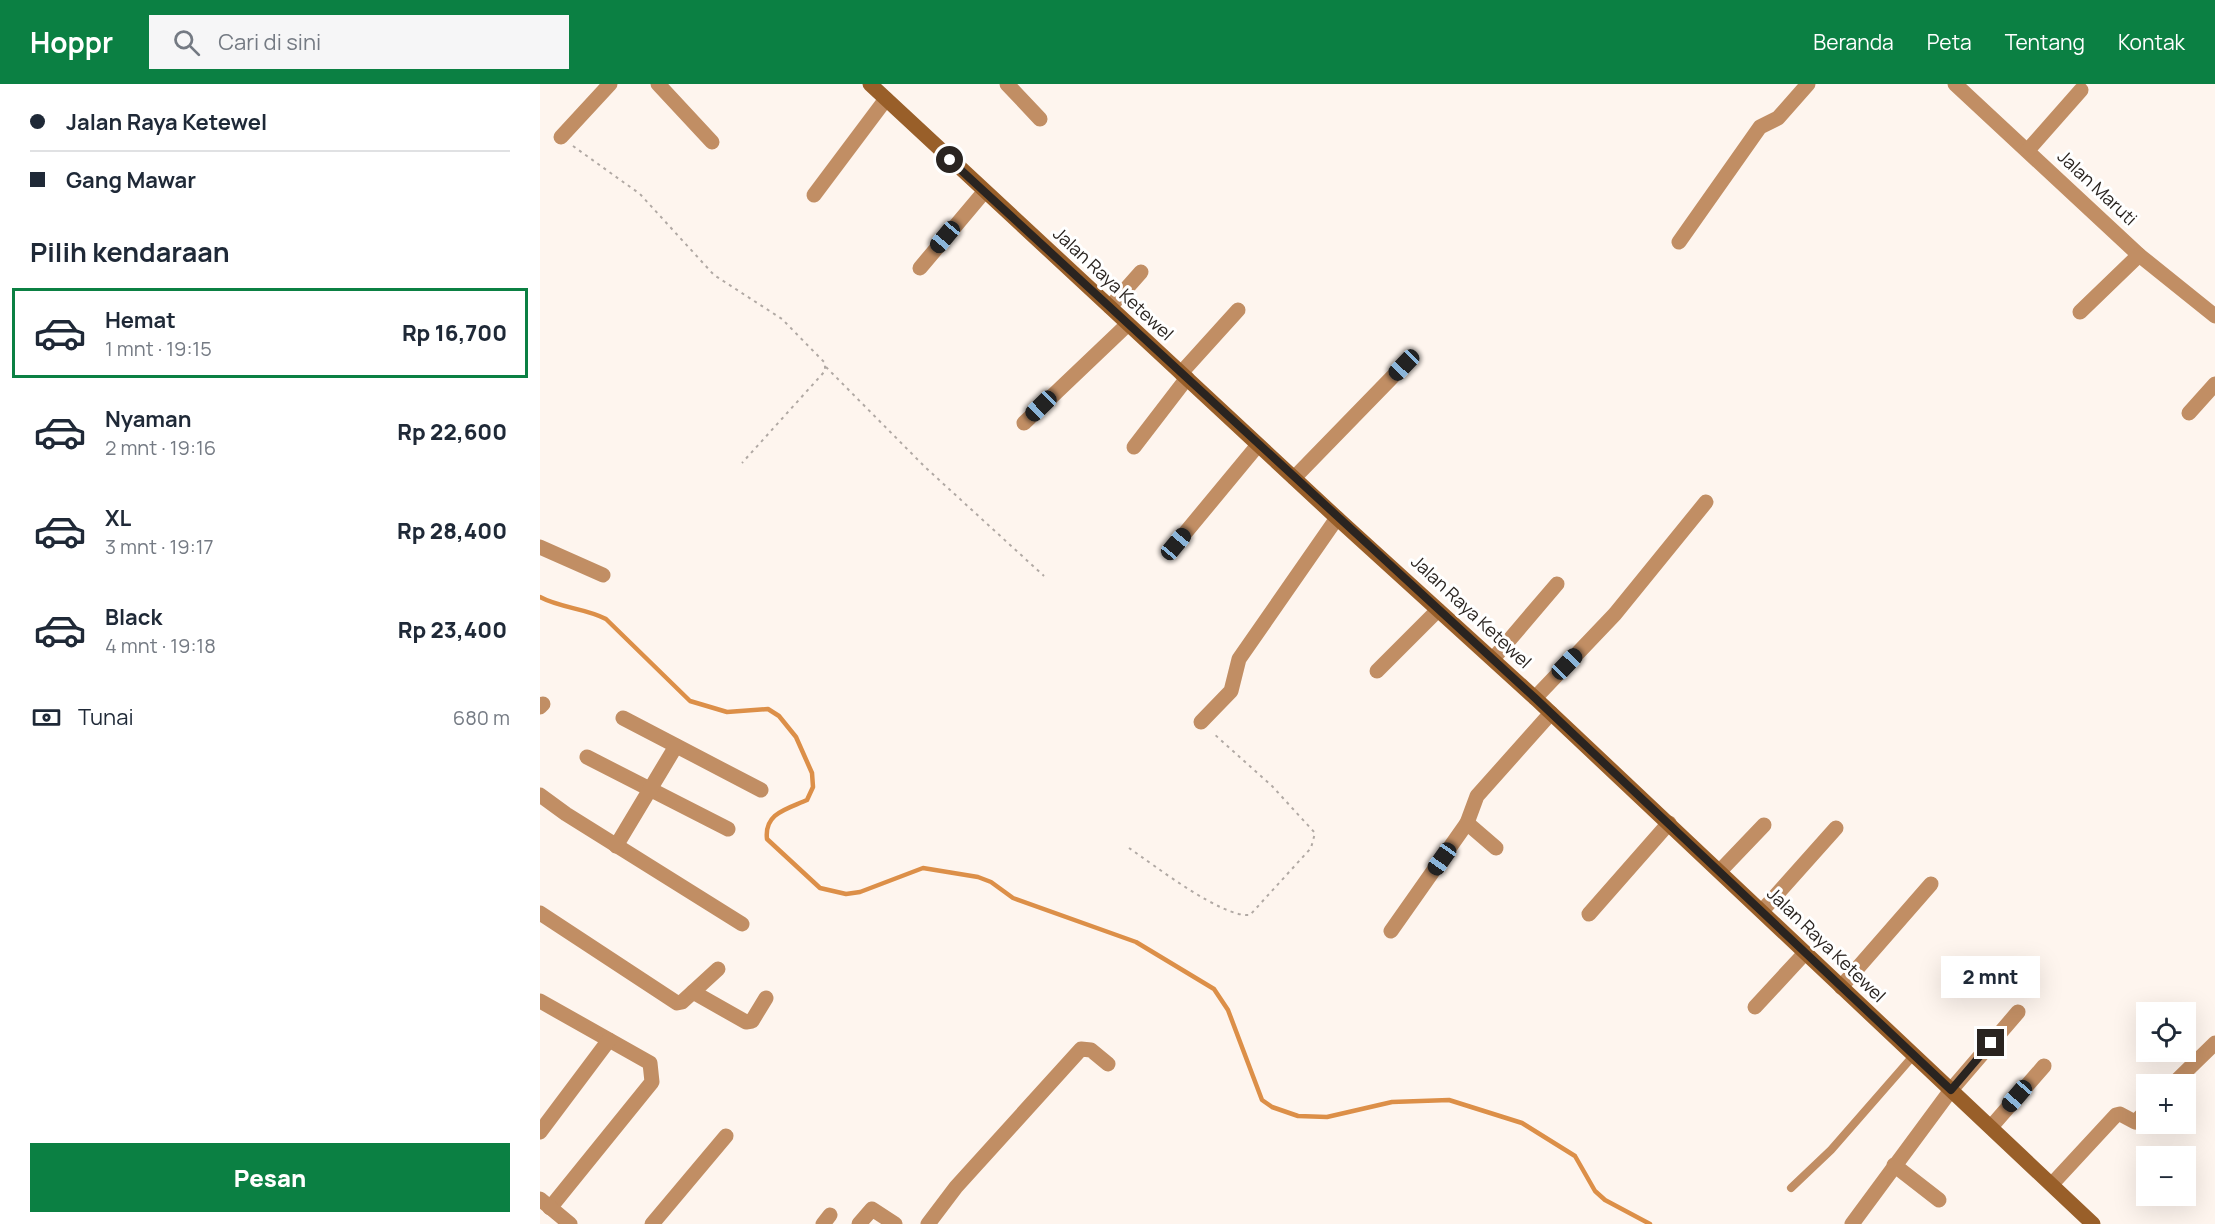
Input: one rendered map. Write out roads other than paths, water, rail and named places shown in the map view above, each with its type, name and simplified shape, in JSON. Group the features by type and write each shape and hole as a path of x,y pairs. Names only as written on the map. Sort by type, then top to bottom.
{"main road":[{"name":"Jalan Raya Ketewel","path":"877,89 984,192 1669,823 1841,987 2053,1183 2093,1224"}],"street":[{"path":"561,137 610,84"},
{"path":"658,84 712,142"},
{"path":"1007,84 1040,119"},
{"path":"1679,242 1760,128 1778,118 1808,84"},
{"name":"Jalan Maruti","path":"1955,84 2139,255 2215,316"},
{"path":"814,195 877,89"},
{"path":"2028,150 2081,90"},
{"path":"920,268 984,192"},
{"path":"2080,312 2139,255"},
{"path":"1110,307 1141,272"},
{"path":"1134,447 1184,375 1238,310"},
{"path":"1024,423 1128,324"},
{"path":"1294,478 1404,365"},
{"path":"2189,413 2215,384"},
{"path":"1176,544 1258,445"},
{"path":"1535,698 1615,614 1706,502"},
{"path":"1201,722 1231,692 1239,659 1337,518"},
{"path":"540,547 603,575"},
{"path":"1493,659 1557,584"},
{"path":"1377,671 1438,609"},
{"path":"1391,931 1467,823 1477,796 1551,713"},
{"path":"623,718 761,790"},
{"path":"616,846 676,746"},
{"path":"587,757 728,829"},
{"path":"540,795 616,846 742,924"},
{"path":"1467,823 1496,848"},
{"path":"1589,914 1669,823"},
{"path":"1720,871 1764,825"},
{"path":"1762,911 1836,828"},
{"path":"1841,987 1931,884"},
{"path":"540,914 677,1003 682,1002 718,969"},
{"path":"1755,1007 1805,953"},
{"path":"693,992 749,1023 766,999"},
{"path":"540,1001 650,1062 652,1082 545,1204 570,1224"},
{"path":"1852,1224 1951,1090 2018,1012"},
{"path":"540,1132 609,1040"},
{"path":"2183,1074 2215,1043"},
{"path":"928,1224 956,1187 1081,1048 1090,1050 1108,1064"},
{"path":"1991,1127 2044,1066"},
{"path":"2053,1183 2116,1115 2120,1114 2136,1121"},
{"path":"652,1224 726,1136"},
{"path":"1894,1165 1939,1200"},
{"path":"859,1224 872,1209 895,1224"}],"lane":[{"path":"1791,1188 1831,1150 1914,1055"}],"waterway":[{"path":"540,597 606,619 690,701 727,712 768,709 779,716 796,737 812,773 813,787 807,800 785,809 773,818 769,823 767,839 820,888 846,894 860,892 923,868 978,877 991,882 1013,898 1136,942 1214,989 1228,1010 1262,1100 1272,1107 1298,1116 1327,1117 1392,1102 1449,1100 1522,1123 1575,1156 1595,1191 1605,1200 1650,1224"}]}
